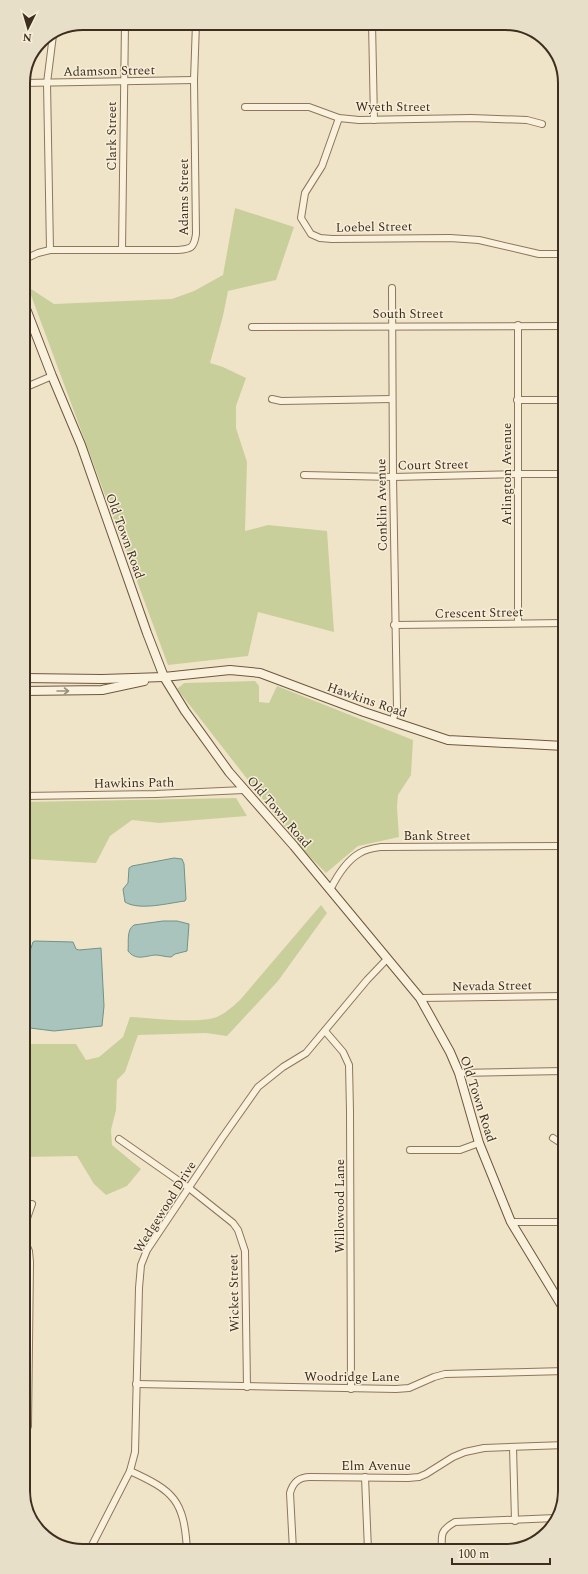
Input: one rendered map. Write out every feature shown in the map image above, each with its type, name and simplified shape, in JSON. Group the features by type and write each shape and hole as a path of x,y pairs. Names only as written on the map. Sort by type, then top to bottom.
{"main road":[{"name":"Old Town Road","path":"30,316 52,376 81,445 147,633 164,676 185,711 229,772 294,846 420,998 450,1052 459,1073 479,1143 511,1222 558,1299"},
{"name":"Hawkins Road","path":"164,676 230,670 260,673 392,722 448,740 558,746"},
{"path":"30,678 102,679 164,676"},
{"path":"30,691 102,690 164,676"}],"street":[{"name":"Clark Street","path":"122,250 125,30"},
{"name":"Adams Street","path":"30,257 50,250 188,249 193,246 196,234 194,80 196,30"},
{"path":"372,30 374,120"},
{"path":"50,250 47,83 52,40"},
{"name":"Adamson Street","path":"30,83 194,80"},
{"name":"Wyeth Street","path":"245,107 309,106 339,118 374,120 471,118 527,120 542,124"},
{"name":"Loebel Street","path":"339,118 322,166 305,193 301,218 311,234 320,238 332,239 392,238 479,240 539,254 558,254"},
{"name":"Conklin Avenue","path":"392,288 391,325 394,625 397,707 392,722"},
{"name":"South Street","path":"252,327 391,325 558,326"},
{"name":"Arlington Avenue","path":"518,325 518,623"},
{"path":"30,385 52,376"},
{"path":"272,399 392,399"},
{"path":"517,400 558,400"},
{"name":"Court Street","path":"304,475 393,477 558,474"},
{"name":"Crescent Street","path":"394,625 558,623"},
{"name":"Hawkins Path","path":"30,796 156,794 244,790"},
{"name":"Bank Street","path":"330,890 348,863 358,853 370,849 381,847 558,846"},
{"name":"Wedgewood Drive","path":"94,1544 130,1471 135,1452 139,1288 141,1265 147,1250 258,1087 283,1067 306,1053 367,980 387,959"},
{"name":"Nevada Street","path":"420,998 558,996"},
{"name":"Willowood Lane","path":"325,1031 343,1052 349,1065 351,1389"},
{"path":"459,1073 558,1071"},
{"path":"553,1138 558,1141"},
{"name":"Wicket Street","path":"119,1139 189,1188 233,1223 242,1240 245,1251 247,1387"},
{"path":"410,1150 460,1150 479,1143"},
{"path":"30,1210 32,1204"},
{"path":"511,1222 558,1222"},
{"name":"Woodridge Lane","path":"136,1384 351,1389 409,1388 445,1374 558,1371"},
{"name":"Elm Avenue","path":"293,1544 292,1487 295,1482 304,1477 419,1477 465,1452 484,1448 558,1445"},
{"path":"513,1447 514,1521"},
{"path":"130,1471 153,1481 168,1491 181,1511 186,1544"},
{"path":"365,1477 368,1544"},
{"path":"442,1544 443,1531 446,1527 455,1522 514,1521 551,1518"}],"green space":[{"path":"235,208 294,227 276,280 228,291 223,316 210,363 223,367 246,378 236,406 236,428 247,462 245,531 268,525 327,531 334,632 258,612 248,656 168,665 30,292 30,288 54,304 172,299 194,291 223,275"},
{"path":"255,681 259,686 259,702 269,703 277,686 413,740 411,775 398,795 397,807 399,837 358,846 326,873 301,848 177,689 184,683"},
{"path":"236,798 247,816 159,823 132,820 110,836 96,863 30,859 30,802"},
{"path":"321,905 327,913 278,981 227,1036 206,1033 138,1035 125,1072 117,1080 116,1110 111,1130 112,1145 141,1169 127,1186 106,1195 94,1184 77,1156 30,1157 30,1044 76,1044 86,1060 99,1057 123,1037 130,1017 187,1020 209,1019 217,1017 240,1000"}],"water":[{"path":"174,858 182,859 184,864 185,901 146,906 131,905 125,902 123,889 128,883 129,868 132,866"},
{"path":"163,921 177,921 189,924 187,951 175,954 171,957 155,955 137,957 128,951 128,937 131,927 134,925"},
{"path":"33,942 73,942 76,949 79,950 101,948 104,1006 102,1026 54,1031 30,1028 30,951"}]}
